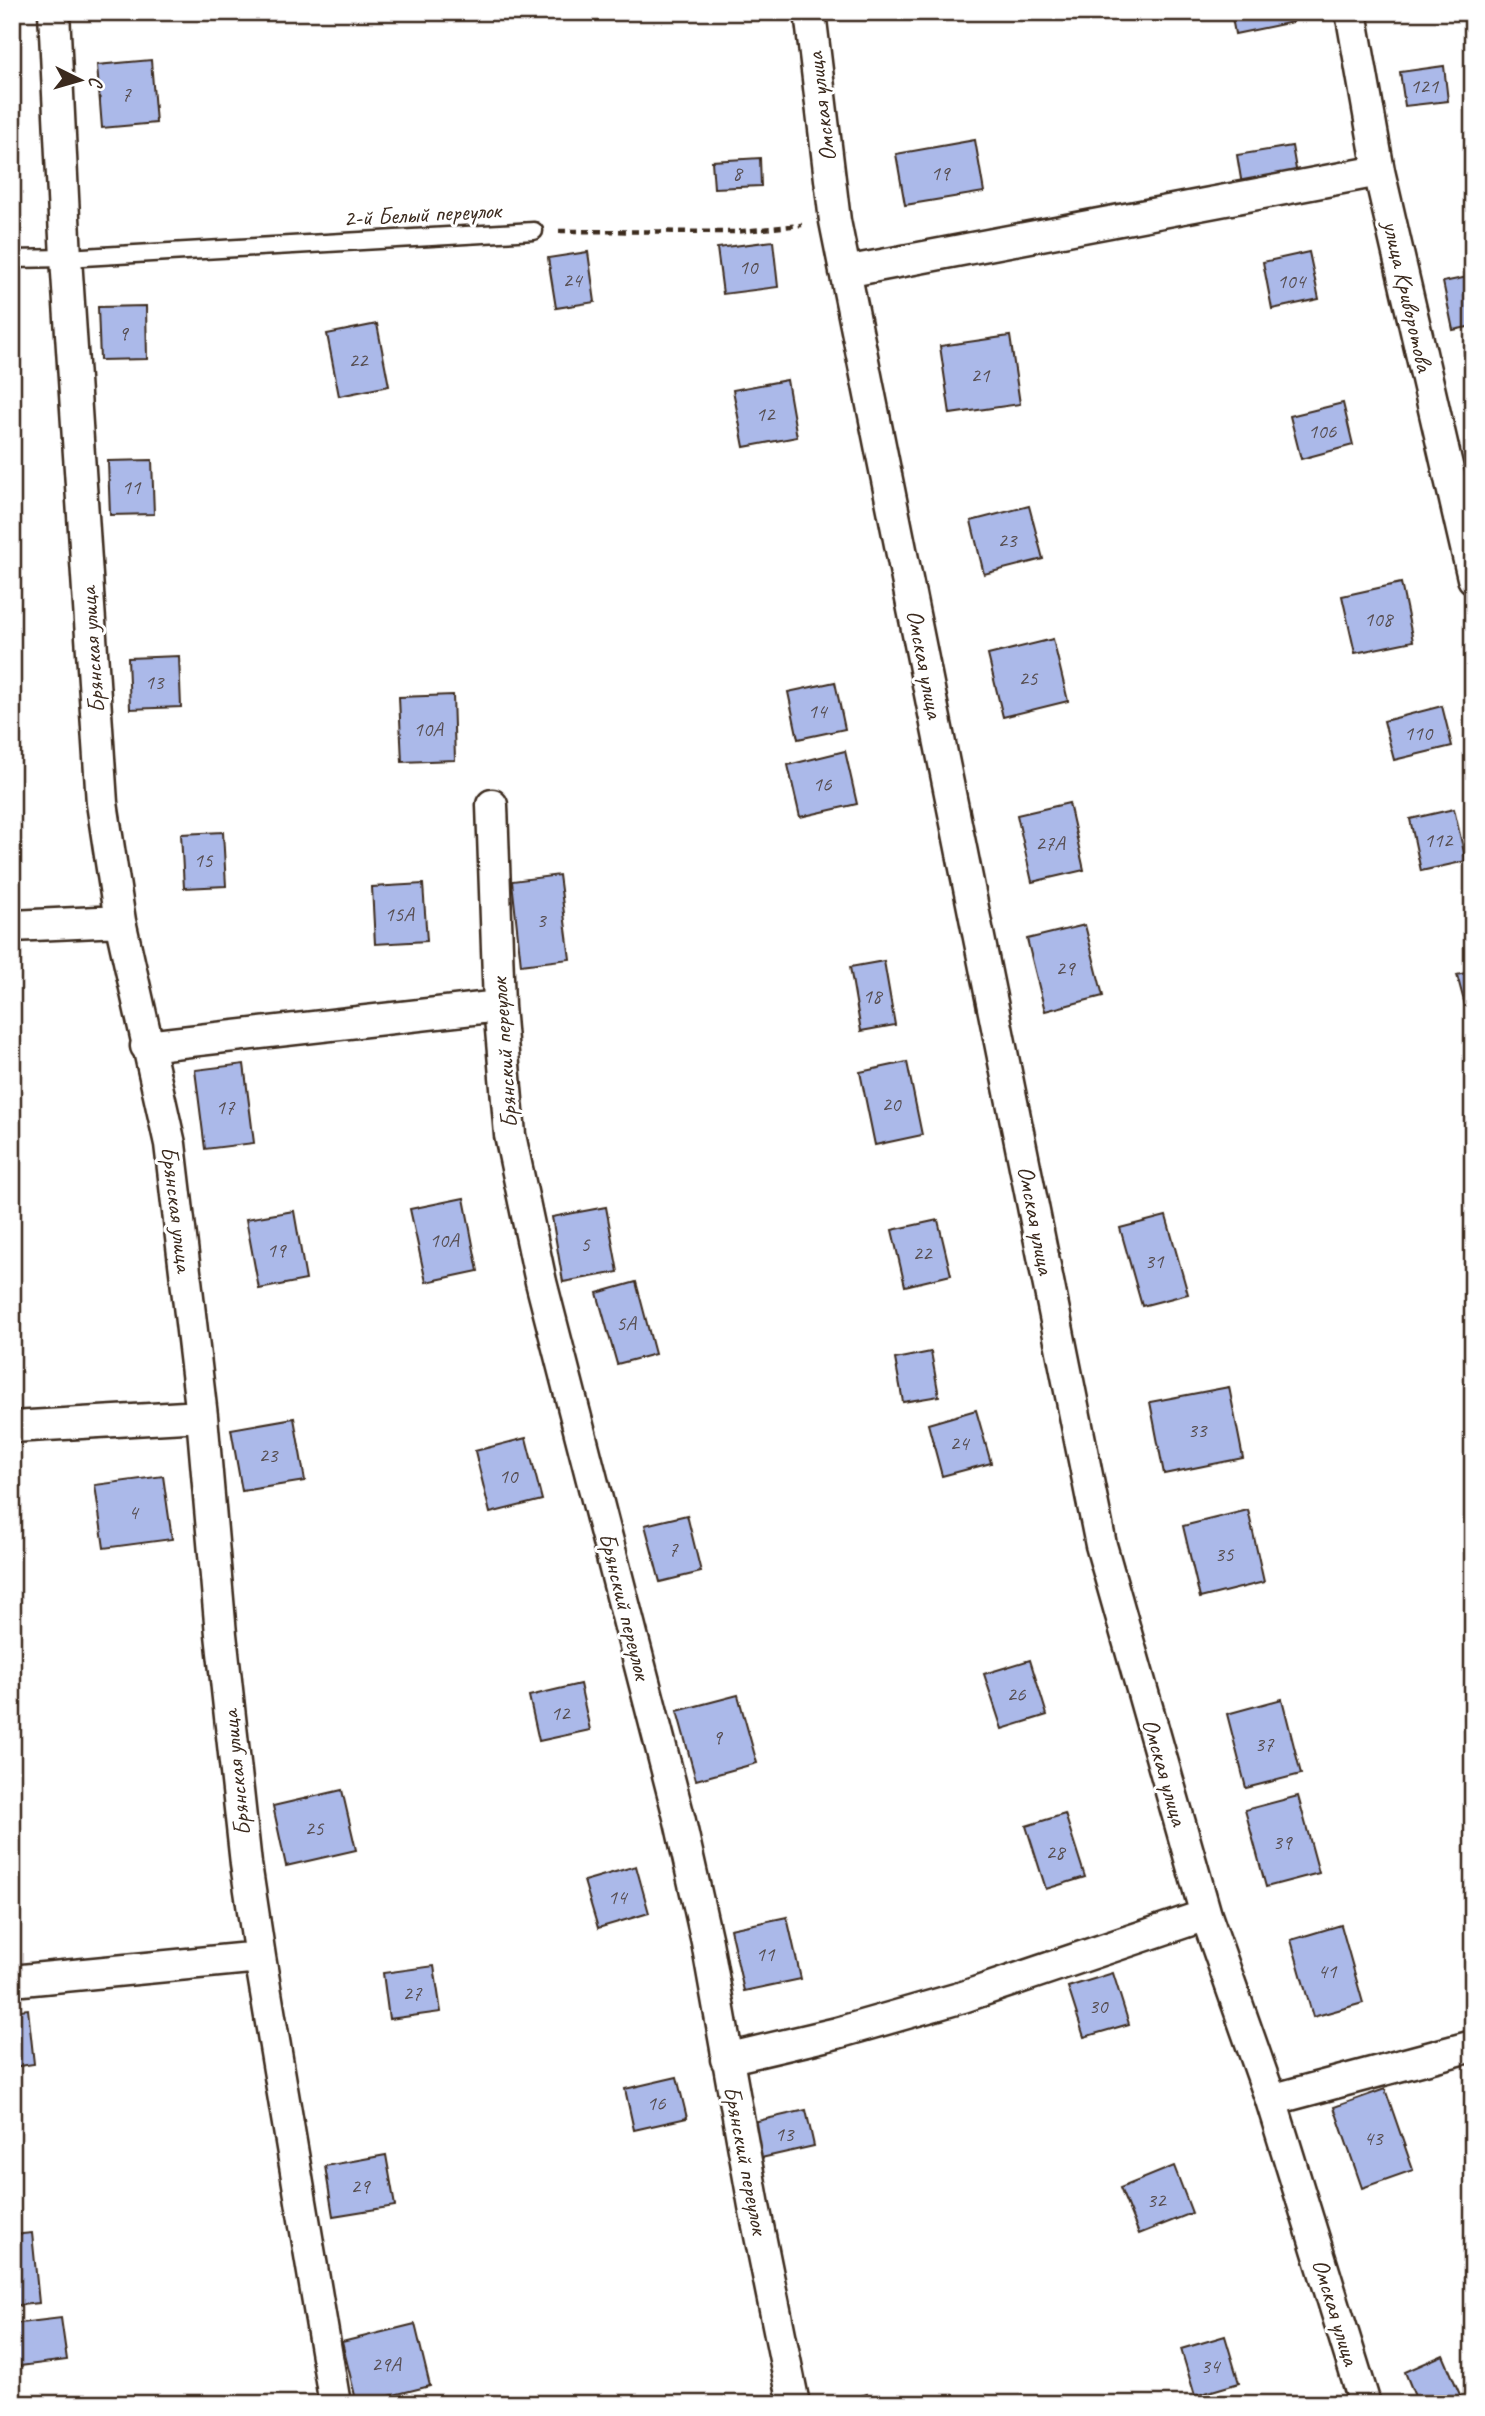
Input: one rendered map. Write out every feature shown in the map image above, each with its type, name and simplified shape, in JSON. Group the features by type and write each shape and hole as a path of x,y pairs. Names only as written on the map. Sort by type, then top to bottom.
{"street":[{"name":"Брянская улица","path":"54,12 66,258 102,803 120,921 170,1144 202,1416 221,1634 246,1864 335,2404"},
{"name":"Омская улица","path":"810,12 835,221 1101,1545 1206,1915 1271,2101 1365,2404"},
{"name":"улица Криворотова","path":"1351,12 1379,171 1462,488 1473,578"},
{"path":"845,272 1379,171"},
{"name":"Брянский переулок","path":"492,805 499,1006 510,1135 541,1282 680,1821 707,1942 726,2059 794,2404"},
{"path":"12,926 120,921"},
{"path":"146,1046 499,1006"},
{"path":"12,1427 202,1416"},
{"path":"726,2059 837,2033 963,1997 1206,1915"},
{"path":"12,1981 260,1957"},
{"path":"1271,2101 1473,2046"}],"lane":[{"name":"2-й Белый переулок","path":"12,259 534,230"}],"path":[{"name":"2-й Белый переулок","path":"534,230 734,232 835,221"}],"building":[{"path":"1231,12 1291,12 1293,22 1235,34"},
{"path":"151,60 156,123 102,128 97,65"},
{"path":"1444,66 1448,101 1405,106 1400,72"},
{"path":"975,140 984,192 905,205 896,154"},
{"path":"1292,146 1297,175 1242,185 1237,155"},
{"path":"760,158 761,186 714,188 712,161"},
{"path":"773,241 778,287 723,294 717,248"},
{"path":"588,252 595,302 556,308 548,258"},
{"path":"1309,252 1319,299 1272,309 1263,262"},
{"path":"1473,276 1473,326 1453,330 1443,282"},
{"path":"146,306 147,359 100,360 98,307"},
{"path":"377,324 389,386 339,396 327,334"},
{"path":"1010,336 1020,404 950,414 940,346"},
{"path":"1473,350 1473,395 1464,351"},
{"path":"787,380 797,437 744,447 733,390"},
{"path":"1343,403 1353,445 1301,459 1290,416"},
{"path":"152,460 154,514 110,515 108,461"},
{"path":"1029,506 1043,559 984,574 971,521"},
{"path":"1401,583 1413,641 1355,653 1342,596"},
{"path":"1053,639 1068,701 1003,717 988,655"},
{"path":"179,656 181,707 130,709 128,658"},
{"path":"835,682 845,729 798,739 788,692"},
{"path":"453,695 455,760 402,762 399,697"},
{"path":"1442,706 1452,746 1394,760 1384,721"},
{"path":"845,751 857,804 800,817 788,765"},
{"path":"1069,803 1084,870 1032,882 1017,815"},
{"path":"1454,809 1466,861 1421,871 1410,819"},
{"path":"223,832 226,886 184,888 181,834"},
{"path":"559,875 570,959 521,965 512,881"},
{"path":"423,884 427,941 375,944 372,887"},
{"path":"1085,925 1103,996 1045,1011 1027,939"},
{"path":"884,961 895,1025 861,1031 850,967"},
{"path":"1473,971 1473,1035 1457,975"},
{"path":"907,1062 922,1135 875,1145 860,1072"},
{"path":"244,1064 254,1143 205,1149 195,1070"},
{"path":"464,1198 478,1271 426,1282 410,1209"},
{"path":"606,1207 618,1272 563,1282 552,1217"},
{"path":"294,1211 306,1280 259,1289 246,1219"},
{"path":"1166,1216 1188,1294 1142,1306 1120,1228"},
{"path":"938,1220 951,1275 905,1286 892,1230"},
{"path":"636,1282 655,1354 617,1364 597,1293"},
{"path":"931,1352 939,1396 903,1402 895,1359"},
{"path":"1229,1387 1243,1458 1164,1474 1150,1402"},
{"path":"976,1410 991,1463 942,1476 928,1424"},
{"path":"294,1418 305,1481 242,1491 231,1429"},
{"path":"526,1438 542,1500 490,1513 475,1451"},
{"path":"163,1476 172,1539 104,1548 95,1485"},
{"path":"1248,1510 1264,1582 1200,1598 1183,1526"},
{"path":"687,1515 701,1572 660,1582 645,1525"},
{"path":"1030,1660 1047,1715 1002,1729 984,1674"},
{"path":"580,1684 590,1730 539,1741 529,1696"},
{"path":"738,1695 757,1763 696,1780 677,1711"},
{"path":"1282,1699 1301,1774 1246,1788 1227,1714"},
{"path":"342,1790 356,1850 286,1866 273,1806"},
{"path":"1298,1796 1319,1873 1266,1887 1245,1810"},
{"path":"1065,1814 1085,1877 1046,1889 1026,1826"},
{"path":"636,1866 649,1913 598,1928 584,1881"},
{"path":"787,1917 801,1979 744,1991 730,1929"},
{"path":"1341,1925 1363,2003 1313,2017 1291,1940"},
{"path":"434,1966 441,2012 389,2019 383,1973"},
{"path":"1113,1973 1129,2024 1084,2037 1068,1987"},
{"path":"28,2009 34,2064 12,2067 12,2011"},
{"path":"677,2077 687,2118 634,2130 625,2089"},
{"path":"1385,2089 1413,2170 1362,2188 1334,2107"},
{"path":"806,2110 814,2146 761,2158 753,2122"},
{"path":"386,2155 395,2206 333,2216 325,2166"},
{"path":"1174,2166 1192,2213 1139,2234 1120,2188"},
{"path":"32,2233 39,2303 12,2306 12,2235"},
{"path":"61,2318 67,2360 12,2367 12,2324"},
{"path":"415,2324 430,2386 357,2404 342,2342"},
{"path":"1225,2336 1239,2383 1195,2396 1181,2349"},
{"path":"1443,2355 1464,2404 1418,2404 1405,2372"},
{"path":"867,2394 870,2404 835,2404"}]}
